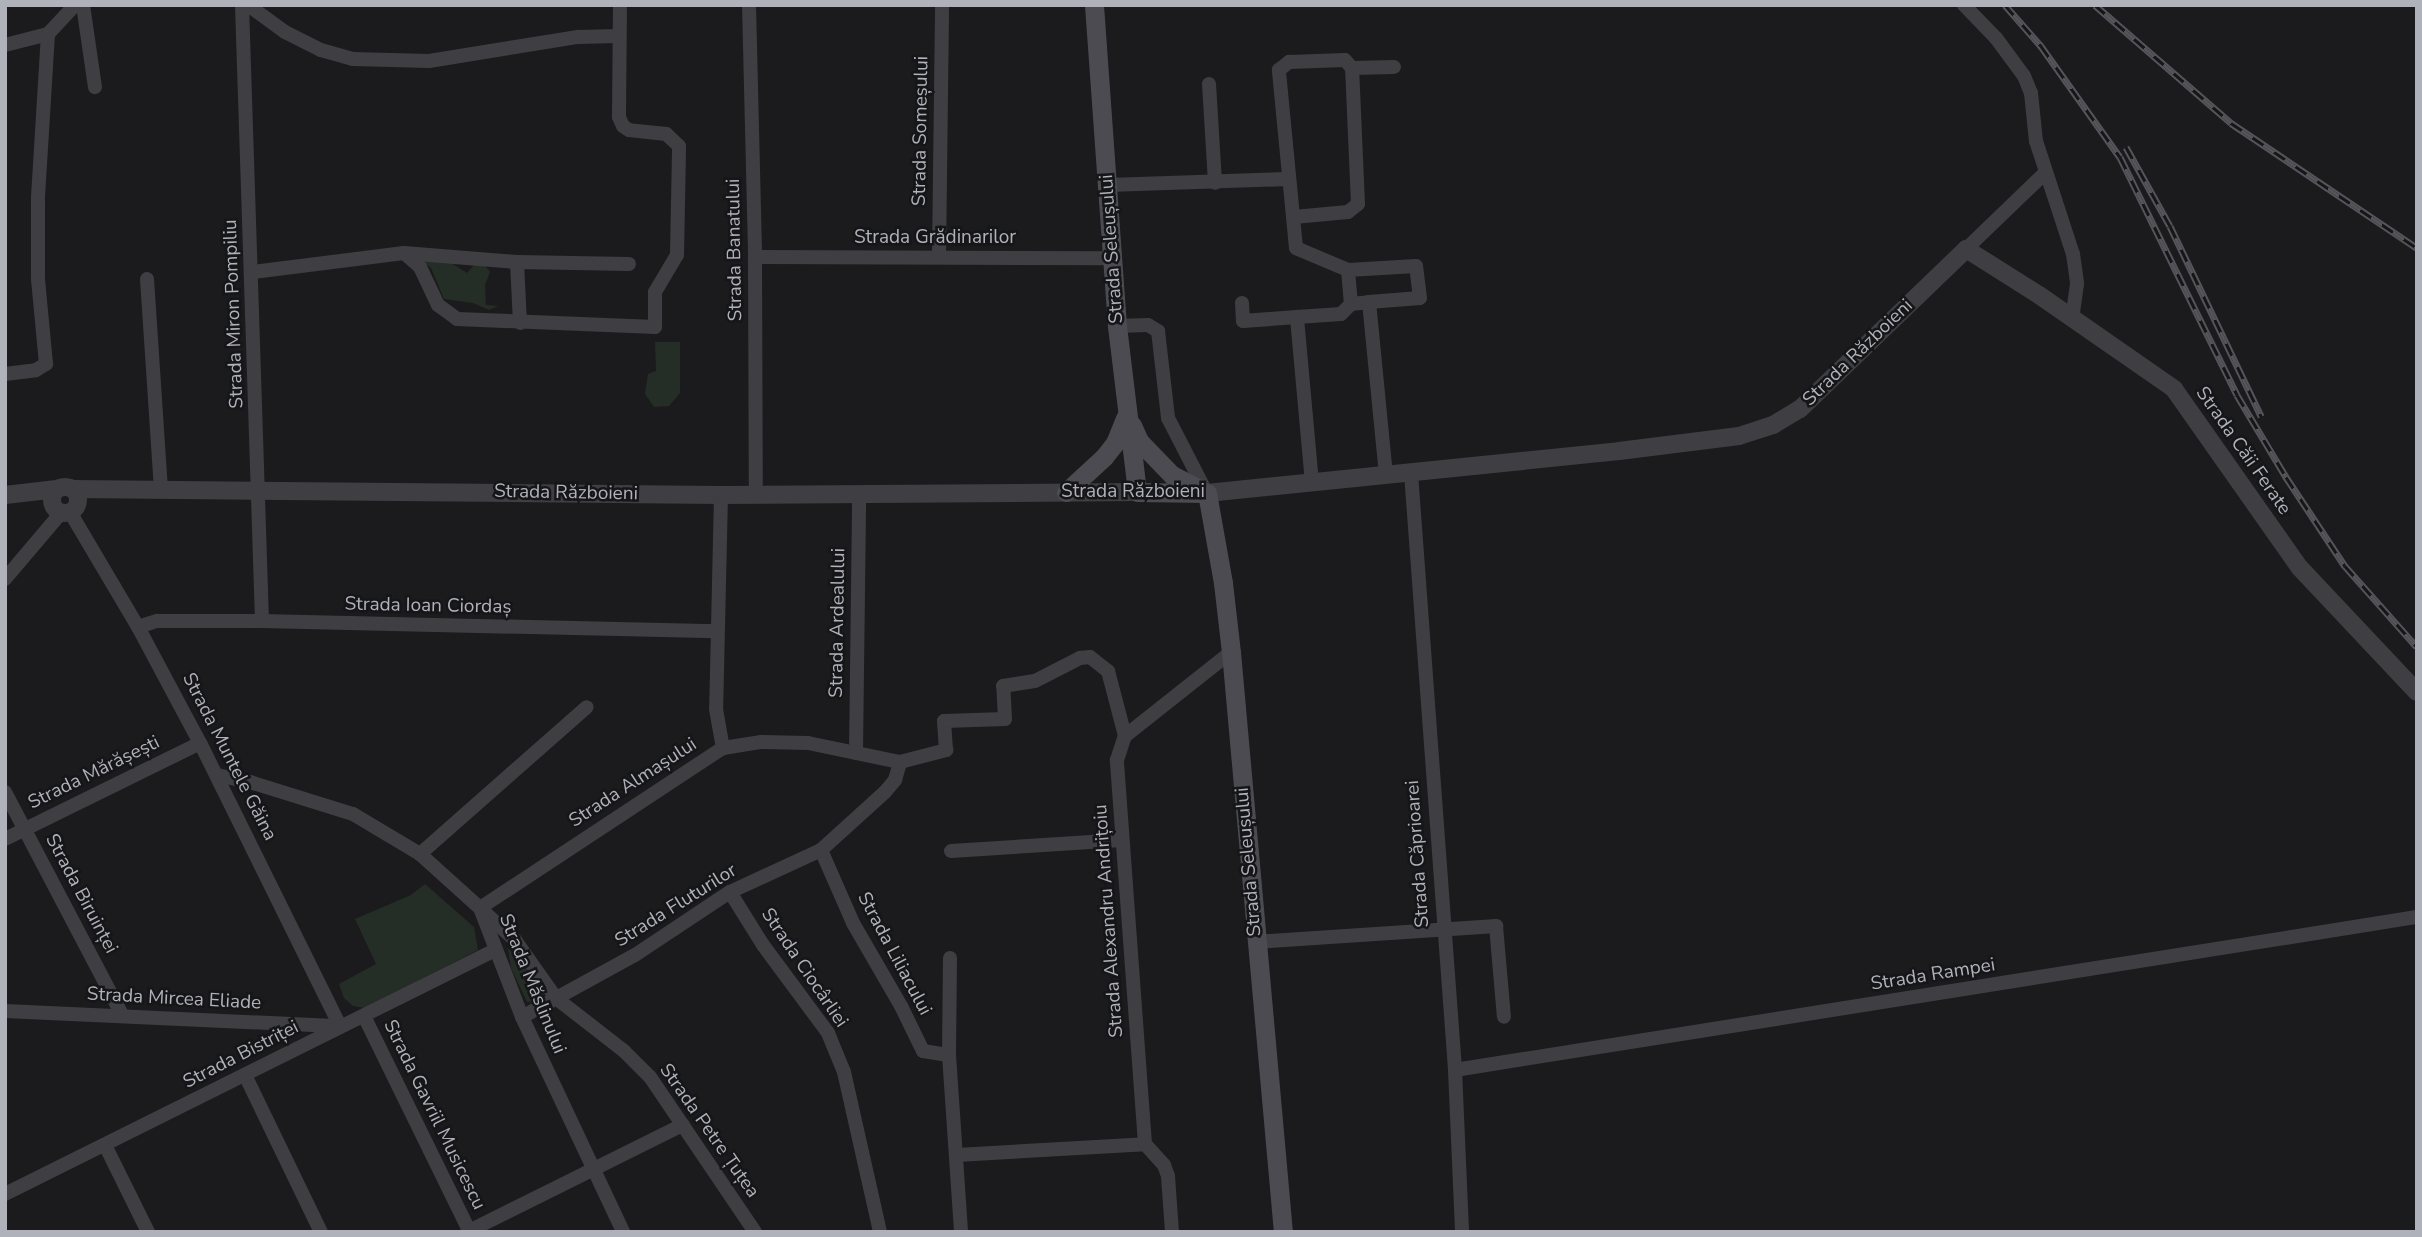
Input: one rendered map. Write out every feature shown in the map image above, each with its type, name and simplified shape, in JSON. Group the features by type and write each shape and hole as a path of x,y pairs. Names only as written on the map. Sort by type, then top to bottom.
{"main road":[{"name":"Strada Seleușului","path":"1094,5 1117,326 1137,492"},
{"path":"1066,492 1091,472 1115,443 1126,413"},
{"path":"1126,413 1139,441 1172,475 1207,493"},
{"name":"Strada Războieni","path":"1137,492 1207,493"},
{"name":"Strada Seleușului","path":"1207,493 1223,583 1231,652 1283,1232"}],"street":[{"path":"5,45 48,34 75,5"},
{"path":"83,5 95,87"},
{"name":"Strada Miron Pompiliu","path":"242,5 253,272 262,621"},
{"path":"248,5 285,32 321,50 378,61 429,61 578,37 619,36"},
{"path":"404,253 420,267 438,306 457,319 655,327 654,292 677,255 678,146 666,134 629,130 623,126 619,117 620,5"},
{"name":"Strada Banatului","path":"749,5 755,257 756,495"},
{"name":"Strada Someșului","path":"939,257 942,5"},
{"path":"1964,5 1996,38 2024,76 2032,93 2036,141 2044,174 2073,254 2077,284 2072,318"},
{"path":"5,374 36,370 46,364 38,279 38,197 48,34"},
{"path":"1242,303 1243,321 1341,314 1351,303 1420,298 1416,265 1348,270 1296,248 1287,179 1279,70 1283,64 1345,60 1352,68 1358,204 1348,212 1294,217"},
{"path":"1352,68 1394,67"},
{"path":"1209,83 1215,183"},
{"name":"Strada Războieni","path":"1207,493 1386,476 1739,436 1773,425 1800,409 2044,174"},
{"path":"1108,185 1287,179"},
{"name":"Strada Căii Ferate","path":"1966,249 2174,389 2300,568 2417,692"},
{"path":"253,272 404,253 517,262 629,264"},
{"name":"Strada Grădinarilor","path":"755,257 1114,258"},
{"path":"517,262 520,323"},
{"path":"1348,270 1351,303"},
{"path":"147,279 161,489"},
{"path":"1369,302 1386,476"},
{"path":"1297,317 1312,483"},
{"path":"1117,326 1156,326 1160,338 1168,418 1207,493"},
{"name":"Strada Căprioarei","path":"1411,473 1442,929 1455,1070 1462,1232"},
{"path":"5,497 64,489"},
{"name":"Strada Războieni","path":"64,489 722,495 1137,492"},
{"name":"Strada Muntele Găina","path":"64,489 78,499 65,510 138,627 200,743 340,1026"},
{"name":"Strada Războieni","path":"65,510 118,491"},
{"name":"Strada Ardealului","path":"856,752 859,494"},
{"path":"722,495 716,709 723,748"},
{"path":"5,497 65,510 5,579"},
{"name":"Strada Ioan Ciordaș","path":"138,627 157,621 262,621 718,631"},
{"path":"1125,736 1231,652"},
{"name":"Strada Almașului","path":"480,908 723,748 762,742 808,743 900,762 946,750 944,721 1005,719 1003,686 1035,681 1080,658 1090,657 1108,671 1125,736"},
{"path":"421,854 587,707"},
{"name":"Strada Alexandru Andrițoiu","path":"1125,736 1117,760 1145,1144"},
{"name":"Strada Mărășești","path":"5,839 200,743"},
{"name":"Strada Fluturilor","path":"522,1017 635,956 730,892 821,850 885,792 895,780 900,762"},
{"name":"Strada Măslinului","path":"217,775 262,785 353,814 421,854 480,908 522,1017 623,1232"},
{"name":"Strada Biruinței","path":"5,792 122,1014"},
{"path":"951,851 1122,840"},
{"name":"Strada Liliacului","path":"821,850 853,923 902,1008 923,1051 950,1055"},
{"name":"Strada Ciocârliei","path":"730,892 763,945 828,1033 844,1072 880,1232"},
{"name":"Strada Petre Țuțea","path":"480,908 516,940 556,998 637,1063 683,1125 755,1232"},
{"name":"Strada Rampei","path":"1455,1070 2417,916"},
{"path":"1255,942 1496,926 1504,1017"},
{"name":"Strada Bistriței","path":"5,1194 495,950"},
{"name":"Strada Liliacului","path":"950,958 950,1055 961,1232"},
{"name":"Strada Mircea Eliade","path":"5,1011 122,1014 340,1026"},
{"name":"Strada Gavriil Musicescu","path":"364,1016 469,1231"},
{"path":"245,1075 321,1232"},
{"path":"469,1231 683,1125"},
{"path":"957,1155 1145,1144 1164,1165 1168,1176 1172,1232"},
{"path":"105,1145 148,1232"}],"shaded area":[{"path":"448,261 467,273 474,265 484,264 490,272 485,285 486,305 498,306 489,310 473,303 444,299 431,268 423,262"},
{"path":"655,342 680,342 680,393 669,406 654,407 645,394 648,374 656,371"},
{"path":"425,884 474,927 478,950 365,1008 353,1006 344,998 339,984 376,964 355,919 411,895"},
{"path":"508,949 516,951 544,988 544,994 537,1001 527,1002 511,968"}],"railway":[{"path":"2005,5 2041,46 2120,157 2237,395 2286,477 2345,566 2417,647"},
{"path":"2095,5 2231,123 2417,248"},
{"path":"2126,147 2170,226 2261,416"}]}
